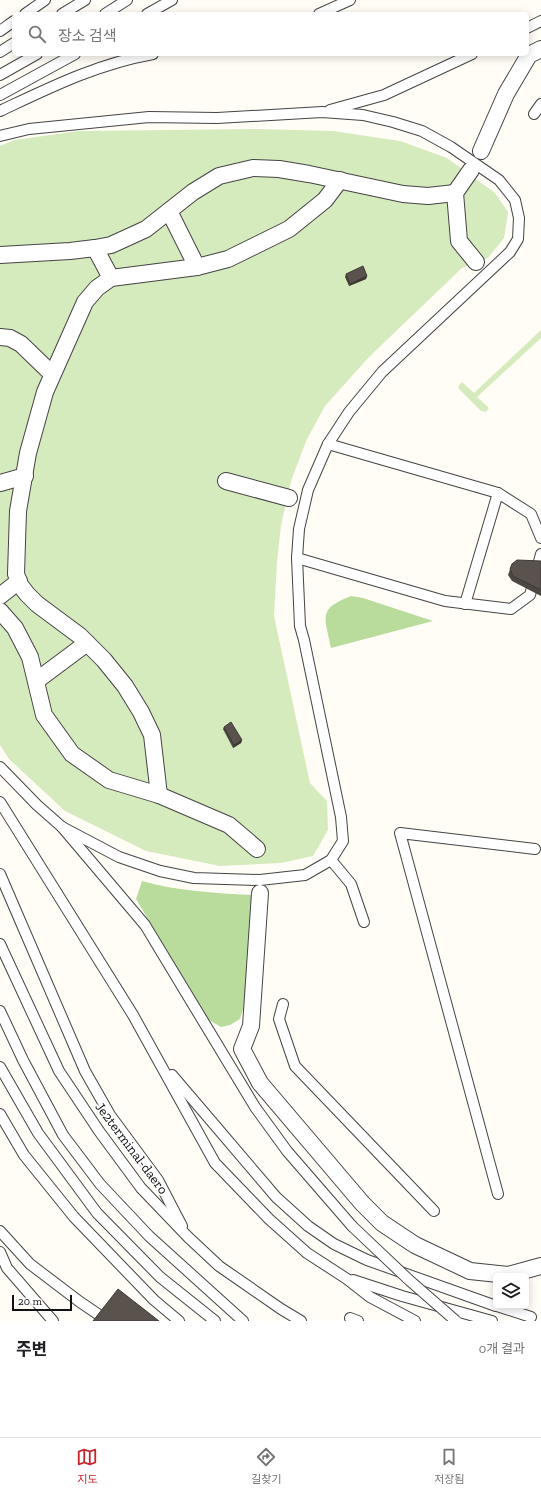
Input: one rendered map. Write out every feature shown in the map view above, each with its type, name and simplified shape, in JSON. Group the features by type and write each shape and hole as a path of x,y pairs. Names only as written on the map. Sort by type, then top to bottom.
{"street":[{"path":"529,55 541,49"},
{"path":"481,151 506,94 528,56"},
{"path":"0,255 95,248 111,245 146,229 193,192 219,176 254,168 279,169 340,180 403,194 428,196 455,193"},
{"path":"471,170 455,193 459,241 476,262"},
{"path":"159,795 152,735 141,712 125,686 104,660 87,643 57,618 37,604 27,594 16,574 18,517 28,453 45,392 86,302 97,288 111,278 197,267 228,259 289,229 325,200 340,180"},
{"path":"169,211 197,267"},
{"path":"95,248 111,278"},
{"path":"0,337 10,338 21,344 52,374"},
{"path":"0,483 25,476"},
{"path":"226,481 289,498"},
{"path":"0,596 19,581"},
{"path":"0,611 15,628 30,657 44,715 72,754 109,780 159,795 229,825 257,850"},
{"path":"36,681 87,643"},
{"path":"260,893 251,1026 242,1049 260,1083 362,1203 382,1223 415,1245 470,1271 508,1275 541,1266"}],"lane":[{"path":"27,12 45,0"},
{"path":"65,12 85,0"},
{"path":"108,12 128,0"},
{"path":"151,12 172,0"},
{"path":"323,12 350,0"},
{"path":"529,27 541,21"},
{"path":"0,31 12,22"},
{"path":"0,52 12,44"},
{"path":"0,75 33,56"},
{"path":"0,95 71,56"},
{"path":"0,111 77,76 129,58 141,56"},
{"path":"322,112 384,95 468,56"},
{"path":"534,114 541,104"},
{"path":"0,136 29,129 149,117 217,118 322,112 363,115 422,131 451,147 500,180 515,200 519,218 518,238 510,252 382,372 349,412 328,444 308,490 299,530 297,558 300,626 341,817 343,841 331,860 305,875 260,880 194,878 160,871 119,857 62,827"},
{"path":"328,444 498,493 531,514 541,538"},
{"path":"466,604 498,493"},
{"path":"297,558 445,601 511,609 530,595 541,554"},
{"path":"0,767 37,805 62,827 145,925 255,1108 287,1151 352,1226 409,1280 456,1321"},
{"path":"0,802 133,1015 215,1163 269,1220 302,1249 347,1279 370,1297 414,1321"},
{"path":"498,1194 400,833 535,849"},
{"path":"331,860 352,884 364,922"},
{"path":"0,874 85,1071 110,1115 158,1180 188,1237"},
{"name":"Je2terminal-daero","path":"0,944 59,1071 99,1131 142,1188 188,1237 219,1266 301,1321"},
{"path":"283,1004 279,1019 295,1066 434,1211"},
{"path":"0,1011 23,1060 63,1135 100,1184 149,1236 243,1321"},
{"path":"158,1058 276,1197 308,1226 334,1244 367,1260 493,1305"},
{"path":"0,1067 38,1133 97,1213 160,1277 216,1321"},
{"path":"0,1114 24,1155 74,1217 154,1300 179,1321"},
{"path":"0,1230 30,1264 108,1321"},
{"path":"0,1252 7,1268 53,1321"},
{"path":"347,1279 492,1321"},
{"path":"506,1309 531,1317"}],"green space":[{"path":"258,129 333,131 400,141 447,158 495,193 508,212 504,238 488,258 462,268 369,357 325,406 306,441 291,481 281,525 274,616 310,783 327,801 328,830 313,856 281,863 220,866 146,851 65,811 9,759 0,745 0,146 14,140 79,131"},
{"path":"541,330 541,338 477,397 489,408 486,412 481,411 460,390 458,387 462,382 474,393"},
{"path":"351,596 363,598 433,621 331,648 326,615 328,610 333,605"},
{"path":"142,881 183,889 251,895 252,949 245,1003 240,1019 230,1025 221,1027 209,1020 136,899"}],"building":[{"path":"363,266 367,276 350,284 346,274"},
{"path":"517,560 541,561 541,590 513,576 510,569 512,564"},
{"path":"231,722 242,740 234,745 224,727"},
{"path":"118,1289 159,1321 93,1321"}]}
